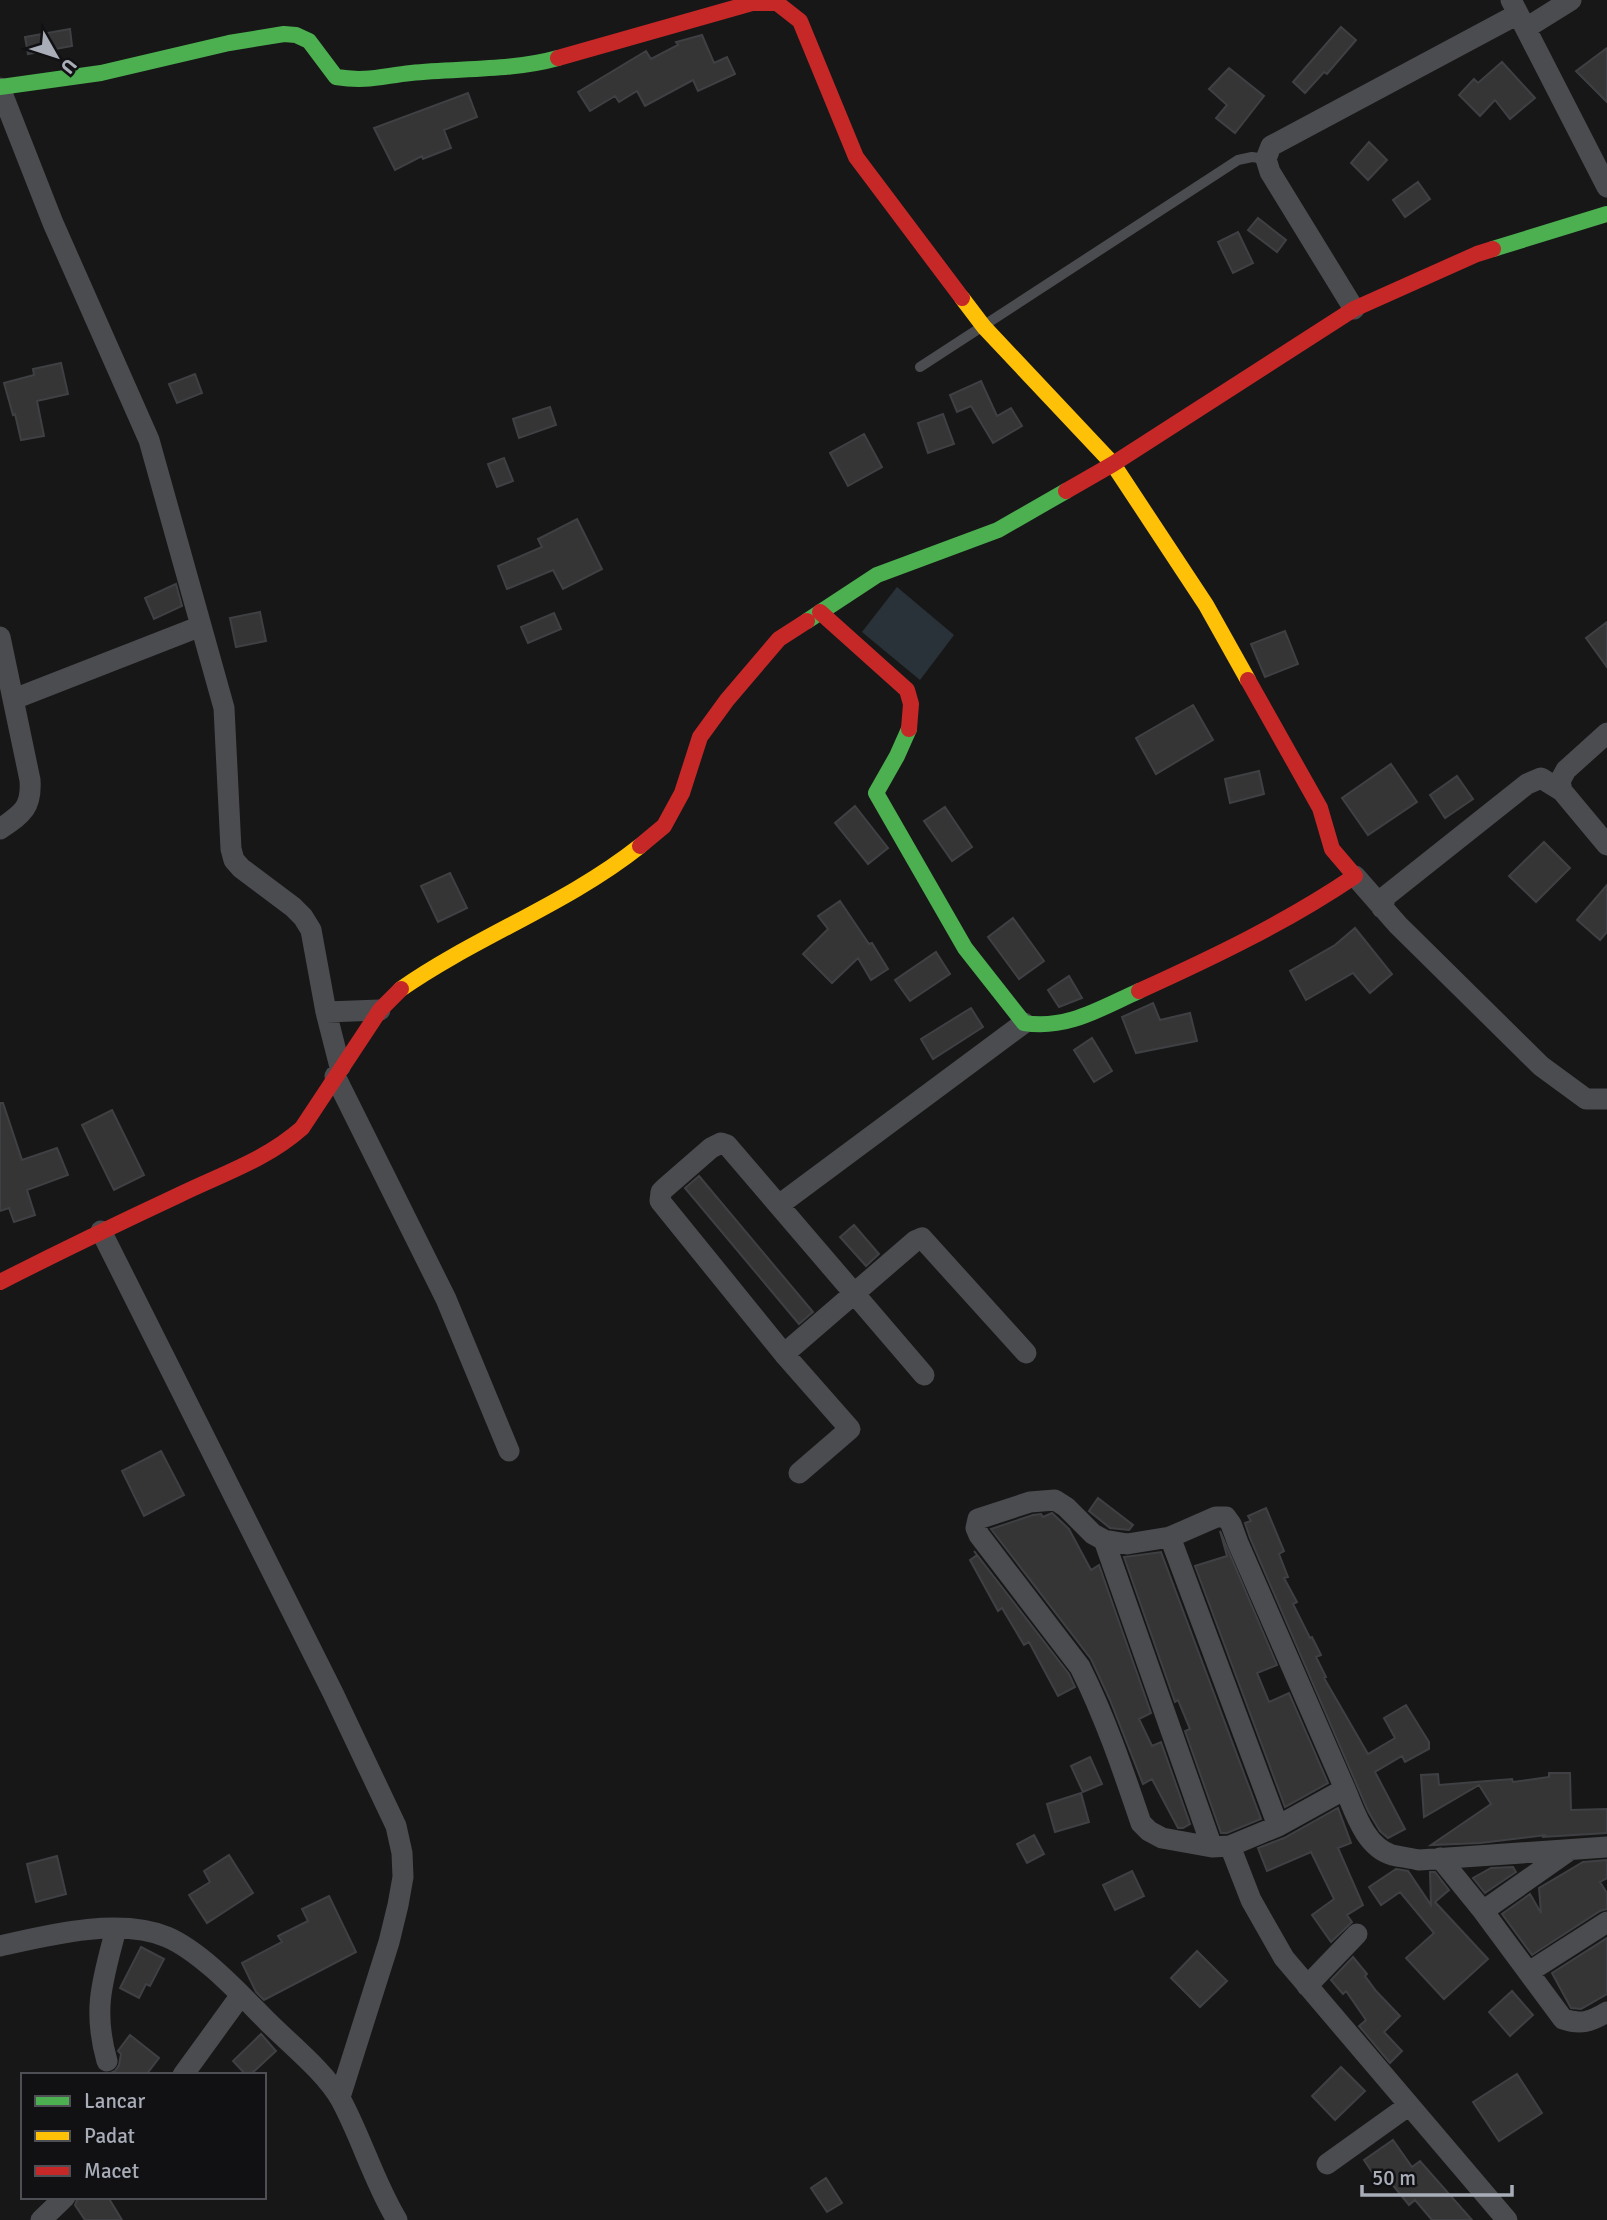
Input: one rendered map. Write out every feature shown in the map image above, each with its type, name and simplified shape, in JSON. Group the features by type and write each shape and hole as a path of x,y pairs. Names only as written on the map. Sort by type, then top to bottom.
{"street":[{"path":"1354,309 1270,172 1266,159 1271,146 1518,14 1571,0"},
{"path":"509,1451 446,1299 338,1072 311,930 303,917 234,860 230,832 224,708 149,440 53,223 0,88 101,72 202,47 282,35 296,35 307,40 336,77 360,81 409,73 537,64 752,3 778,3 800,21 856,157 984,327 1112,464 1206,605 1320,808 1332,849 1382,908 1541,1066 1586,1099 1607,1099"},
{"path":"1518,14 1607,187"},
{"path":"0,1282 281,1146 302,1128 380,1010 400,989 415,978 563,896 629,855 664,826 682,793 700,737 727,699 779,639 877,575 943,553 998,530 1112,464 1354,309 1478,254 1607,214"},
{"path":"820,612 907,690 912,702 910,731 876,793 965,948 1024,1023 1042,1026 1067,1023 1240,944 1325,898 1355,876"},
{"path":"14,699 201,626"},
{"path":"0,637 31,794 27,807 0,829"},
{"path":"1562,791 1560,780 1566,770 1607,733"},
{"path":"1382,908 1386,896 1527,784 1541,778 1562,791 1607,845"},
{"path":"326,1012 380,1010"},
{"path":"779,1205 1024,1023"},
{"path":"799,1473 850,1429 784,1354 664,1207 660,1196 665,1188 711,1148 721,1143 727,1145 924,1375"},
{"path":"101,1231 396,1826 402,1853 403,1877 398,1905 386,1953 340,2097"},
{"path":"784,1354 915,1241 922,1238 1026,1353"},
{"path":"1345,1789 1278,1826 1221,1847 1162,1838 1149,1831 1141,1823 1110,1736 1080,1667 979,1535 976,1523 984,1517 1030,1502 1055,1500 1066,1507 1093,1534 1104,1540 1127,1544 1170,1537 1216,1517 1228,1518 1345,1789 1357,1819 1377,1848 1390,1854 1419,1860 1607,1847"},
{"path":"1170,1537 1278,1826"},
{"path":"1104,1540 1221,1847 1284,1958 1507,2220"},
{"path":"1483,1911 1572,1849"},
{"path":"1440,1858 1563,2019 1577,2023 1589,2022 1607,2012"},
{"path":"1529,1972 1607,1922"},
{"path":"0,1946 81,1931 116,1929 154,1932 184,1945 241,1995 340,2097 384,2198 397,2220"},
{"path":"107,2061 100,2035 98,2009 116,1929"},
{"path":"1307,1986 1357,1934"},
{"path":"184,2073 241,1995"},
{"path":"1327,2164 1408,2106"},
{"path":"41,2220 63,2199"}],"lane":[{"path":"920,367 1238,160 1252,157 1266,159"}],"shaded area":[{"path":"897,587 954,635 920,680 862,632"}],"building":[{"path":"1341,27 1356,40 1327,74 1324,72 1305,93 1293,82"},
{"path":"70,29 72,46 28,54 25,37"},
{"path":"702,35 714,63 727,57 735,74 698,91 693,80 645,106 637,91 619,102 615,96 590,111 578,92 646,51 651,59 678,45 676,42"},
{"path":"1607,48 1607,102 1576,71"},
{"path":"1502,62 1535,98 1510,119 1495,100 1480,116 1459,95 1474,79 1478,83"},
{"path":"1229,68 1264,96 1235,133 1216,118 1227,105 1209,89"},
{"path":"468,93 477,117 444,130 451,148 423,159 422,156 395,170 374,128"},
{"path":"1369,142 1387,160 1368,180 1351,163"},
{"path":"1418,182 1430,199 1405,217 1393,200"},
{"path":"1258,218 1286,240 1277,252 1248,230"},
{"path":"1238,232 1253,263 1233,273 1218,242"},
{"path":"61,363 68,394 37,401 44,436 21,440 4,383 34,375 33,369"},
{"path":"195,374 202,393 177,403 169,384"},
{"path":"981,381 997,416 1011,408 1022,426 993,443 971,406 957,412 950,395"},
{"path":"550,407 556,425 519,438 513,419"},
{"path":"943,414 954,444 928,453 918,423"},
{"path":"864,434 882,467 848,486 830,453"},
{"path":"504,458 513,481 497,487 488,464"},
{"path":"577,519 602,569 563,589 553,570 507,589 498,566 542,547 538,539"},
{"path":"176,584 182,606 154,619 145,598"},
{"path":"260,612 266,641 236,647 230,618"},
{"path":"554,613 561,629 528,643 521,627"},
{"path":"1607,622 1607,667 1586,638"},
{"path":"1285,631 1298,664 1265,677 1251,644"},
{"path":"1193,705 1213,740 1156,774 1136,738"},
{"path":"1391,764 1417,802 1368,835 1342,798"},
{"path":"1259,771 1264,794 1230,803 1225,779"},
{"path":"1457,776 1473,799 1445,818 1430,795"},
{"path":"855,806 888,848 868,864 835,823"},
{"path":"945,807 972,847 952,861 924,821"},
{"path":"1544,842 1570,868 1536,902 1509,876"},
{"path":"450,873 467,908 438,922 421,886"},
{"path":"1607,885 1607,932 1600,940 1577,920"},
{"path":"840,901 888,969 871,980 858,958 832,983 803,954 828,929 818,916"},
{"path":"1013,918 1044,961 1019,979 988,937"},
{"path":"1355,928 1392,974 1370,993 1353,973 1306,1000 1290,971 1335,945"},
{"path":"936,952 950,974 910,1001 895,980"},
{"path":"1069,976 1082,998 1059,1007 1048,990"},
{"path":"1153,1003 1160,1020 1190,1013 1197,1041 1136,1053 1122,1017"},
{"path":"971,1008 983,1027 933,1059 921,1039"},
{"path":"1092,1038 1112,1071 1094,1082 1074,1050"},
{"path":"0,1103 3,1103 22,1160 57,1148 68,1175 27,1190 35,1215 14,1222 9,1208 0,1211"},
{"path":"112,1110 144,1175 114,1190 82,1125"},
{"path":"699,1176 813,1312 799,1324 685,1188"},
{"path":"854,1225 879,1254 866,1266 840,1237"},
{"path":"161,1451 184,1495 144,1516 122,1471"},
{"path":"1098,1498 1133,1525 1129,1530 1110,1528 1089,1511"},
{"path":"1266,1508 1284,1551 1279,1554 1288,1577 1284,1578 1297,1602 1293,1604 1321,1655 1316,1657 1326,1677 1324,1678 1368,1754 1395,1738 1384,1718 1406,1705 1429,1742 1429,1749 1405,1762 1402,1756 1375,1772 1405,1829 1388,1838 1380,1831 1368,1811 1250,1538 1245,1523 1251,1521 1248,1516"},
{"path":"1052,1513 1069,1529 1091,1570 1099,1565 1151,1713 1139,1719 1152,1746 1161,1742 1190,1824 1183,1828 1178,1828 1152,1779 1143,1784 1091,1659 991,1529 1033,1515 1041,1514 1043,1517"},
{"path":"1220,1531 1277,1665 1257,1673 1269,1702 1289,1693 1328,1783 1285,1807 1195,1566 1227,1556"},
{"path":"974,1551 1069,1674 1075,1687 1058,1696 1029,1642 1024,1645 1002,1608 998,1611 970,1560 977,1555"},
{"path":"1161,1552 1261,1819 1227,1833 1221,1833 1185,1731 1190,1729 1178,1700 1175,1702 1124,1557"},
{"path":"1090,1757 1102,1784 1083,1792 1071,1766"},
{"path":"1549,1773 1570,1773 1571,1810 1607,1809 1607,1833 1542,1837 1546,1835 1480,1843 1431,1845 1491,1804 1479,1785 1424,1817 1421,1775 1438,1774 1439,1785 1512,1779 1513,1782 1549,1777"},
{"path":"1081,1793 1089,1822 1055,1832 1047,1804"},
{"path":"1338,1808 1351,1843 1338,1848 1363,1905 1347,1915 1352,1922 1331,1942 1312,1915 1334,1899 1311,1852 1267,1871 1258,1848 1284,1838"},
{"path":"1034,1835 1044,1854 1027,1863 1017,1844"},
{"path":"229,1855 253,1893 207,1923 189,1895 210,1882 204,1871"},
{"path":"57,1856 66,1894 36,1902 27,1864"},
{"path":"1607,1860 1607,1878 1600,1882 1607,1893 1607,1909 1532,1955 1502,1914 1530,1894 1541,1913 1539,1888 1583,1862"},
{"path":"1513,1867 1516,1872 1485,1893 1473,1878 1491,1868"},
{"path":"1396,1869 1408,1871 1431,1905 1430,1872 1435,1872 1449,1890 1435,1902 1488,1959 1444,1999 1406,1958 1434,1933 1400,1892 1381,1905 1369,1887"},
{"path":"1132,1871 1144,1896 1115,1910 1103,1885"},
{"path":"329,1896 356,1952 264,2000 256,1992 242,1963 282,1942 278,1936 308,1921 302,1909"},
{"path":"1607,1938 1607,1994 1581,2009 1571,2008 1552,1973"},
{"path":"141,1947 164,1959 150,1986 146,1984 139,1998 120,1988"},
{"path":"1197,1951 1227,1981 1200,2007 1171,1978"},
{"path":"1353,1957 1376,1991 1400,2016 1384,2032 1402,2051 1390,2063 1359,2026 1366,2020 1346,1991 1343,1994 1331,1980"},
{"path":"1512,1991 1533,2015 1510,2036 1489,2012"},
{"path":"261,2034 276,2051 252,2073 244,2073 233,2061"},
{"path":"130,2035 159,2058 148,2073 110,2073 119,2065 121,2054 118,2051"},
{"path":"1341,2067 1365,2091 1335,2120 1312,2096"},
{"path":"1517,2074 1542,2113 1499,2141 1473,2102"},
{"path":"1393,2140 1412,2167 1420,2161 1472,2220 1432,2220 1415,2200 1409,2205 1383,2173 1376,2178 1364,2160"},
{"path":"826,2178 842,2203 827,2212 811,2188"},
{"path":"77,2199 109,2199 122,2220 85,2220 75,2205"}],"traffic: fast":[{"path":"0,87 101,73 229,43 284,34 296,35 309,41 336,77 347,78 366,79 504,67 558,58"},
{"path":"1493,249 1607,214"},
{"path":"807,621 877,575 998,530 1066,491"},
{"path":"909,729 876,793 965,948 1024,1023 1069,1020 1139,991"}],"traffic: slow":[{"path":"962,298 984,327 1113,464 1206,605 1248,680"},
{"path":"401,989 460,952 583,885 640,846"}],"traffic: jam":[{"path":"558,58 752,3 777,3 800,21 856,157 962,298"},
{"path":"1066,491 1113,464 1354,309 1493,249"},
{"path":"820,612 907,690 911,704 909,729"},
{"path":"640,846 664,826 682,793 700,737 727,700 779,639 807,621"},
{"path":"1139,991 1250,938 1355,876 1332,849 1320,808 1248,680"},
{"path":"0,1282 243,1166 288,1139 302,1128 380,1010 401,989"}]}
